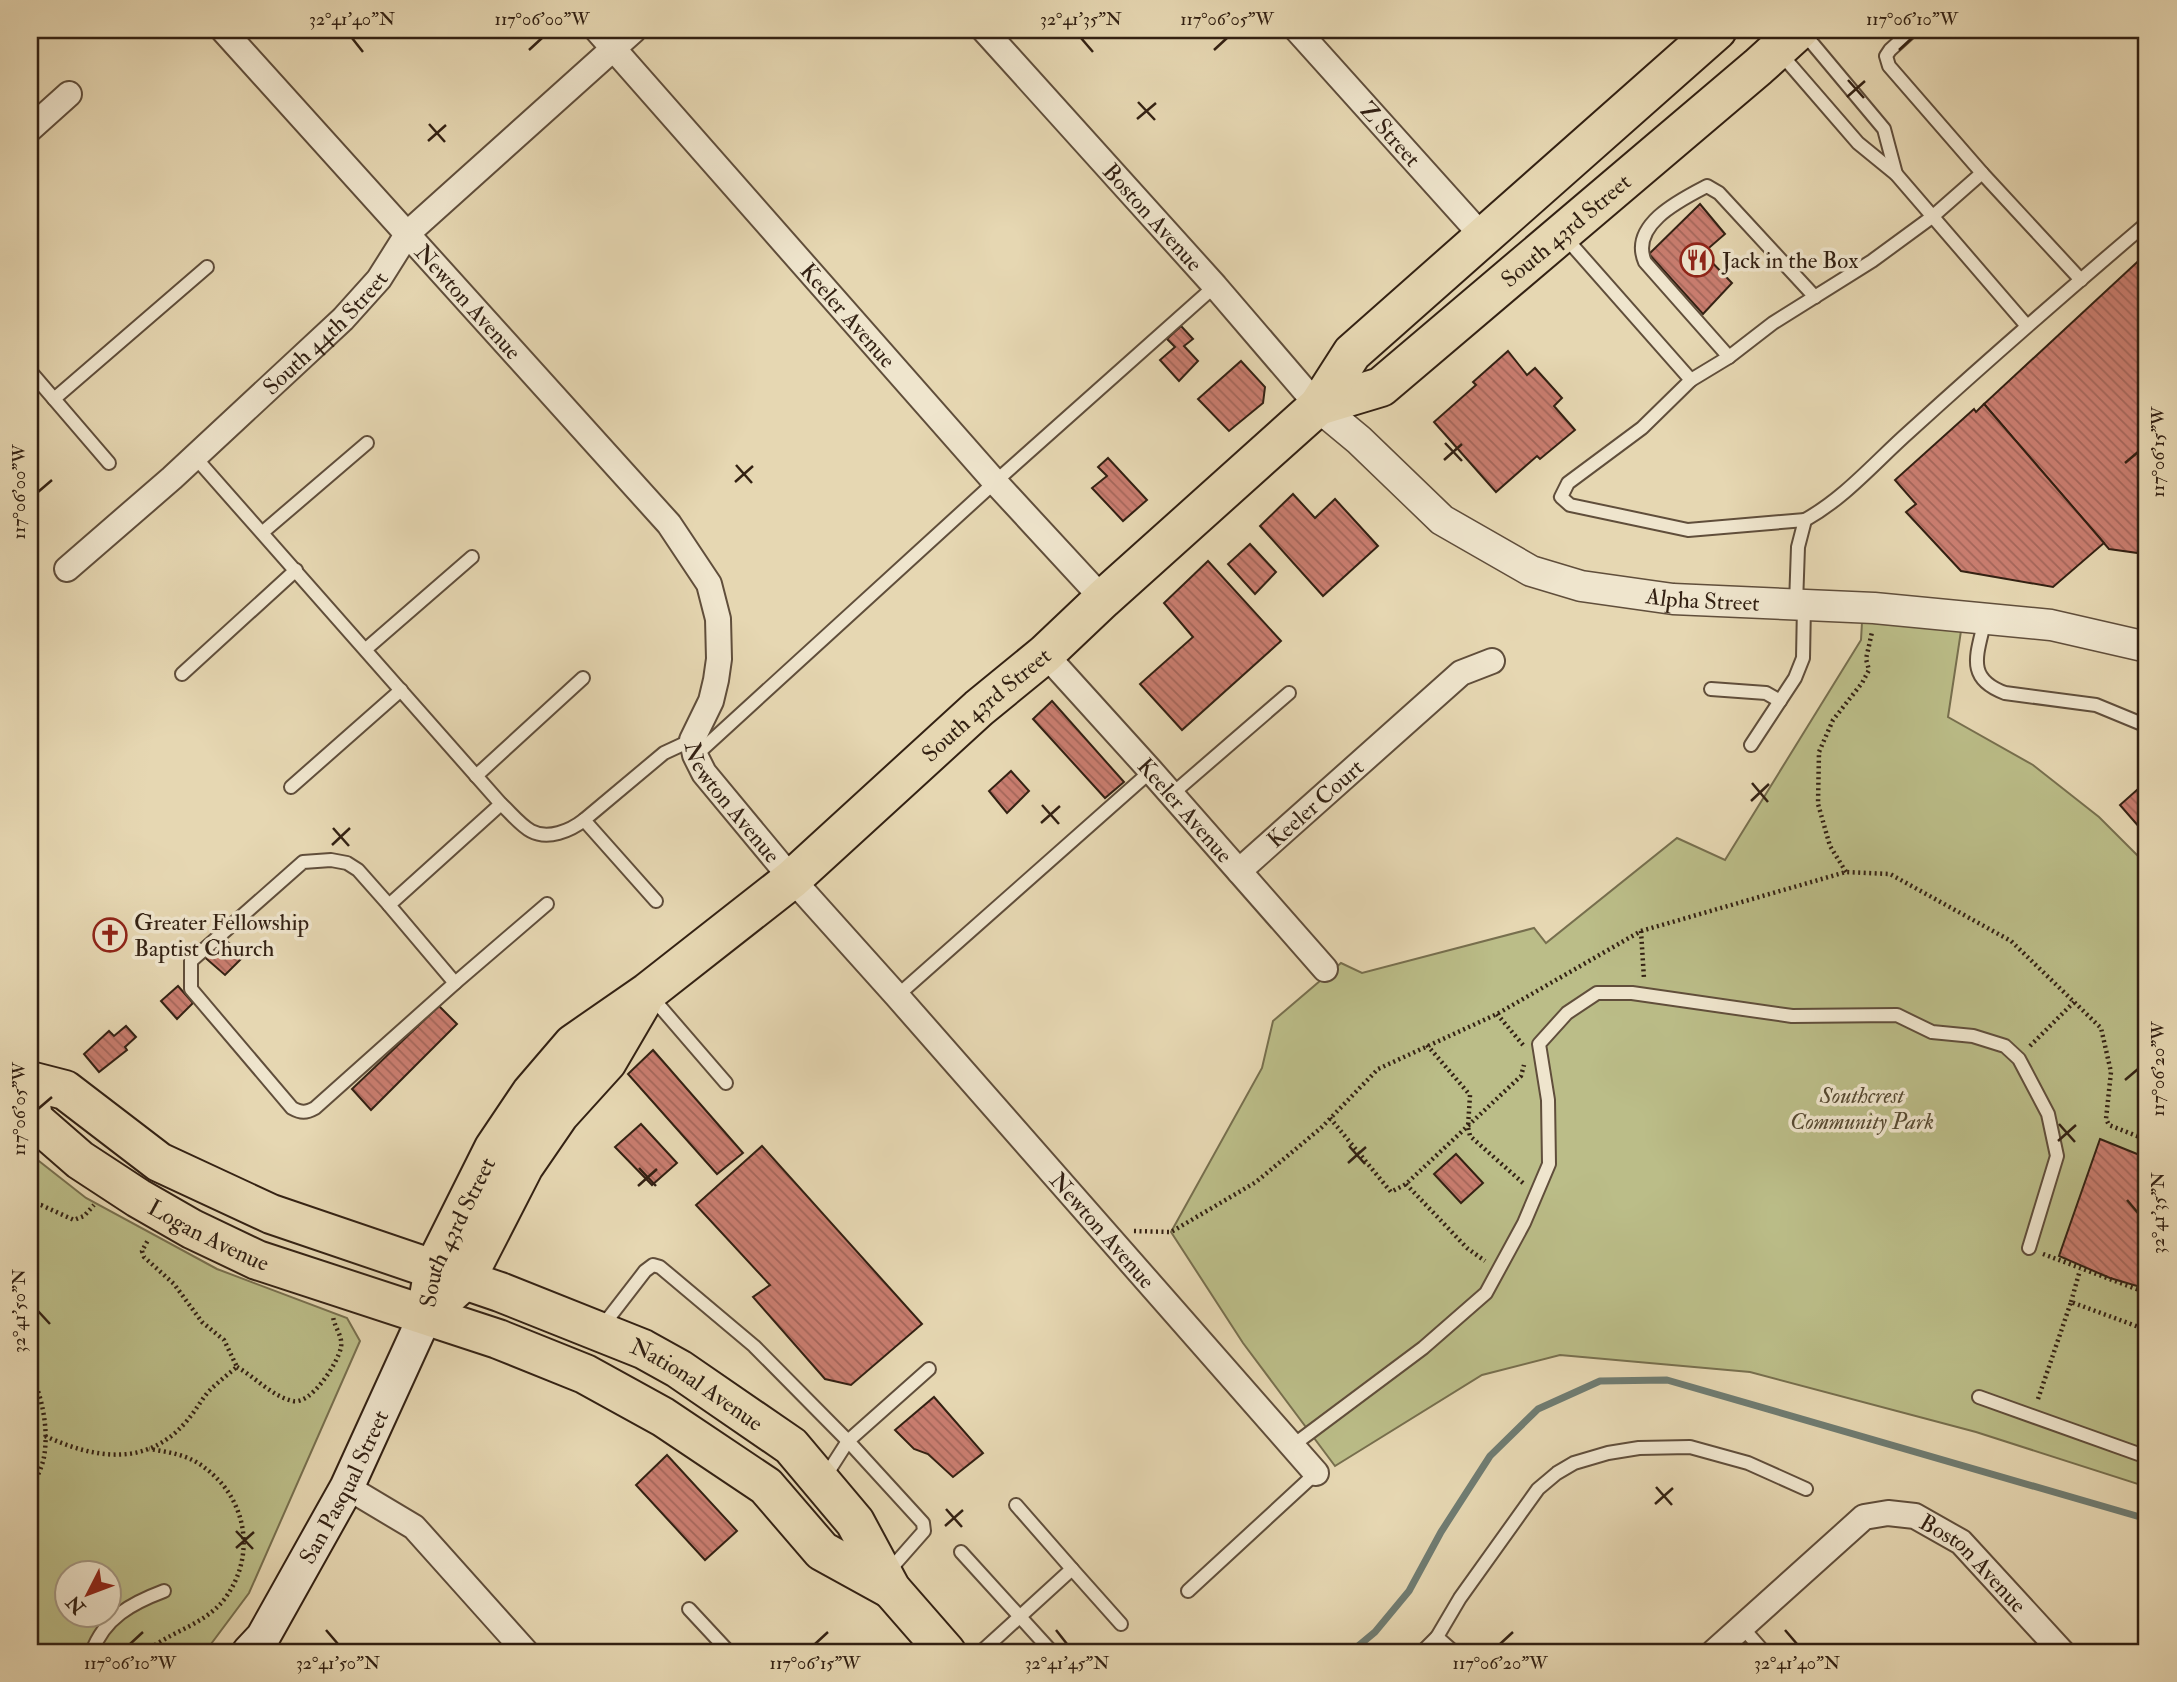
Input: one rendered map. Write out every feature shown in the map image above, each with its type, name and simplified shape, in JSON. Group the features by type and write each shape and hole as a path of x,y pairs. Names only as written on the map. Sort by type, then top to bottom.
{"main road":[{"name":"South 43rd Street","path":"426,1314 450,1273 559,1115 607,1062 648,992 792,878 979,708 1045,654 1102,598 1318,406 1352,352 1717,30"},
{"name":"South 43rd Street","path":"1318,406 1381,387 1562,233 1784,35"},
{"name":"Logan Avenue","path":"30,1081 65,1090 159,1162 271,1214 450,1273"},
{"name":"Logan Avenue","path":"30,1098 33,1119 79,1160 192,1229 257,1260 426,1314"},
{"name":"National Avenue","path":"450,1273 643,1349 679,1369 791,1446 855,1522 888,1582 939,1650"},
{"name":"National Avenue","path":"426,1314 585,1374 663,1417 766,1486 822,1551 888,1582"},
{"name":"San Pasqual Street","path":"249,1652 263,1637 348,1487 426,1314"},
{"path":"663,1417 708,1426 734,1440 803,1491 821,1483"}],"street":[{"name":"Newton Avenue","path":"223,30 669,524 709,584 718,619 719,659 710,701 694,748 704,773 792,878 1315,1473"},
{"name":"Keeler Avenue","path":"597,30 995,482 1102,598"},
{"name":"South 44th Street","path":"67,569 343,319 379,279 408,233 634,30"},
{"name":"Boston Avenue","path":"984,30 1215,286 1318,406"},
{"name":"Z Street","path":"1297,30 1484,238"},
{"path":"30,129 69,94"},
{"name":"Alpha Street","path":"1318,406 1359,440 1442,520 1531,571 1581,586 1673,599 1874,608 2051,625 2147,647"},
{"name":"Keeler Avenue","path":"1045,654 1325,969"},
{"name":"Keeler Court","path":"1239,871 1461,673 1492,661"},
{"path":"348,1487 414,1527 526,1652"},
{"name":"Boston Avenue","path":"1742,1627 1864,1517 1888,1513 1915,1516 1961,1542 2062,1652"},
{"path":"1714,1652 1742,1627"}],"lane":[{"path":"1912,30 1889,50 1886,56 1889,66 1982,173 2081,280"},
{"path":"1784,35 1857,143 1896,174 2027,326"},
{"path":"1784,35 1884,129 1896,174"},
{"path":"1982,173 1932,217 1872,261 1773,323 1729,357 1691,380 1642,428 1567,483 1561,497 1570,505 1688,530 1805,520 1830,507 1908,432 2147,223"},
{"path":"1729,357 1645,262 1641,252 1641,241 1648,229 1682,200 1707,186 1719,193 1815,297"},
{"path":"1562,233 1691,380"},
{"path":"54,399 207,267"},
{"path":"194,456 500,804 530,831 543,834 560,833 573,829 663,753 694,748 1215,286"},
{"path":"30,371 109,463"},
{"path":"263,532 368,443"},
{"path":"1751,745 1795,678 1802,659 1798,547 1805,520"},
{"path":"366,649 472,557"},
{"path":"182,674 296,570"},
{"path":"1985,619 1975,664 1981,678 1993,689 2005,693 2096,705 2147,726"},
{"path":"476,776 583,678"},
{"path":"1711,689 1766,693 1780,701"},
{"path":"291,787 401,690"},
{"path":"1171,795 1289,693"},
{"path":"897,996 1151,771"},
{"path":"389,905 500,804"},
{"path":"584,820 656,901"},
{"path":"455,983 358,870 348,863 331,860 303,863 191,961 191,989 292,1108 299,1112 308,1112 547,904"},
{"path":"648,992 726,1083"},
{"path":"1292,1446 1459,1318 1486,1293 1536,1196 1549,1164 1548,1100 1539,1044 1567,1013 1597,993 1644,995 1792,1016 1897,1015 1932,1032 1973,1036 2005,1046 2019,1059 2048,1114 2057,1156 2029,1248"},
{"path":"599,1331 645,1271 653,1265 660,1267 727,1321 848,1441 923,1523 924,1531 888,1582"},
{"path":"821,1483 848,1441 929,1368"},
{"path":"1979,1397 2147,1457"},
{"path":"1422,1652 1437,1637 1460,1598 1538,1489 1574,1463 1608,1452 1639,1448 1690,1447 1748,1463 1807,1489"},
{"path":"1188,1591 1315,1473"},
{"path":"1016,1504 1121,1624"},
{"path":"961,1552 1052,1652"},
{"path":"981,1652 1072,1569"},
{"path":"92,1652 111,1620 139,1601 164,1591"},
{"path":"689,1609 729,1652"},
{"path":"1742,1627 1765,1652"},
{"path":"1437,1637 1454,1652"}],"path":[{"path":"1846,872 1830,846 1818,804 1819,752 1833,720 1863,683 1869,670 1866,659 1872,638 1874,608"},
{"path":"1102,1230 1171,1232 1256,1182 1330,1118 1378,1069 1497,1014 1641,931 1846,872 1890,874 2011,941 2101,1028 2111,1072 2106,1119 2109,1125 2147,1140"},
{"path":"1641,931 1644,995"},
{"path":"2019,1059 2074,1002"},
{"path":"1497,1014 1528,1050"},
{"path":"1427,1045 1470,1095 1470,1136 1536,1196"},
{"path":"1330,1118 1391,1192 1406,1184 1521,1076 1524,1063"},
{"path":"1406,1184 1467,1248 1499,1270"},
{"path":"30,1204 41,1205 74,1220 84,1216 94,1204"},
{"path":"148,1240 142,1251 144,1256 174,1284 202,1322 224,1340 237,1367 286,1399 300,1402 319,1387 341,1348 333,1316"},
{"path":"2029,1248 2080,1270 2147,1293"},
{"path":"2032,1417 2080,1270"},
{"path":"2071,1302 2147,1330"},
{"path":"45,1436 88,1453 121,1455 147,1448 172,1435 208,1393 237,1367"},
{"path":"30,1371 43,1406 45,1436 44,1457 30,1492"},
{"path":"146,1652 198,1622 225,1598 240,1570 244,1547 241,1516 235,1502 214,1476 204,1467 180,1455 147,1448"}],"green space":[{"name":"Southcrest Community Park","path":"1862,622 1961,631 1948,717 2033,765 2099,817 2147,865 2147,1487 1976,1432 1750,1372 1560,1355 1482,1375 1335,1466 1243,1343 1171,1232 1262,1068 1273,1021 1341,963 1362,973 1534,928 1546,943 1677,838 1725,860 1861,640"},
{"path":"30,1154 86,1198 217,1269 347,1318 360,1341 249,1593 205,1652 30,1652"}],"building":[{"path":"1700,204 1725,234 1703,253 1732,283 1703,314 1649,254"},
{"path":"2147,253 2145,554 2109,549 1984,404"},
{"path":"1181,326 1193,339 1184,346 1198,361 1179,381 1160,360 1175,347 1167,339"},
{"path":"1508,351 1527,375 1535,368 1562,398 1554,406 1575,430 1540,459 1537,456 1496,492 1434,422 1476,385 1473,382"},
{"path":"1241,361 1265,387 1263,403 1229,431 1198,399"},
{"path":"1984,404 2104,543 2053,587 1961,571 1906,512 1916,504 1895,480 1974,409 1976,412"},
{"path":"1108,458 1147,500 1123,521 1092,488 1107,476 1098,467"},
{"path":"1293,494 1315,518 1335,499 1378,546 1323,596 1260,526"},
{"path":"1250,544 1276,572 1255,594 1228,564"},
{"path":"1208,561 1281,641 1182,730 1140,684 1193,637 1164,603"},
{"path":"1052,701 1124,782 1105,798 1033,719"},
{"path":"1011,771 1029,791 1007,813 989,791"},
{"path":"2147,781 2147,836 2120,805"},
{"path":"221,936 244,956 225,975 201,954"},
{"path":"178,986 193,1003 177,1019 161,1001"},
{"path":"439,1006 457,1024 371,1110 352,1089"},
{"path":"126,1026 136,1037 125,1047 127,1050 99,1072 84,1054 109,1031 114,1036"},
{"path":"653,1050 743,1153 717,1174 628,1074"},
{"path":"641,1124 677,1163 652,1185 615,1147"},
{"path":"2100,1139 2147,1158 2147,1289 2110,1278 2059,1256"},
{"path":"762,1146 922,1324 851,1385 825,1379 753,1297 770,1285 696,1205"},
{"path":"1456,1154 1483,1183 1461,1203 1434,1174"},
{"path":"934,1397 983,1453 953,1477 928,1454 914,1449 895,1430"},
{"path":"667,1455 737,1531 705,1560 636,1485"}],"waterway":[{"path":"1351,1652 1375,1632 1409,1591 1441,1532 1490,1456 1538,1409 1600,1381 1667,1380 2147,1519"}],"place":[{"name":"Jack in the Box","path":"1697,260"},
{"name":"Greater Fellowship Baptist Church","path":"110,935"}]}
